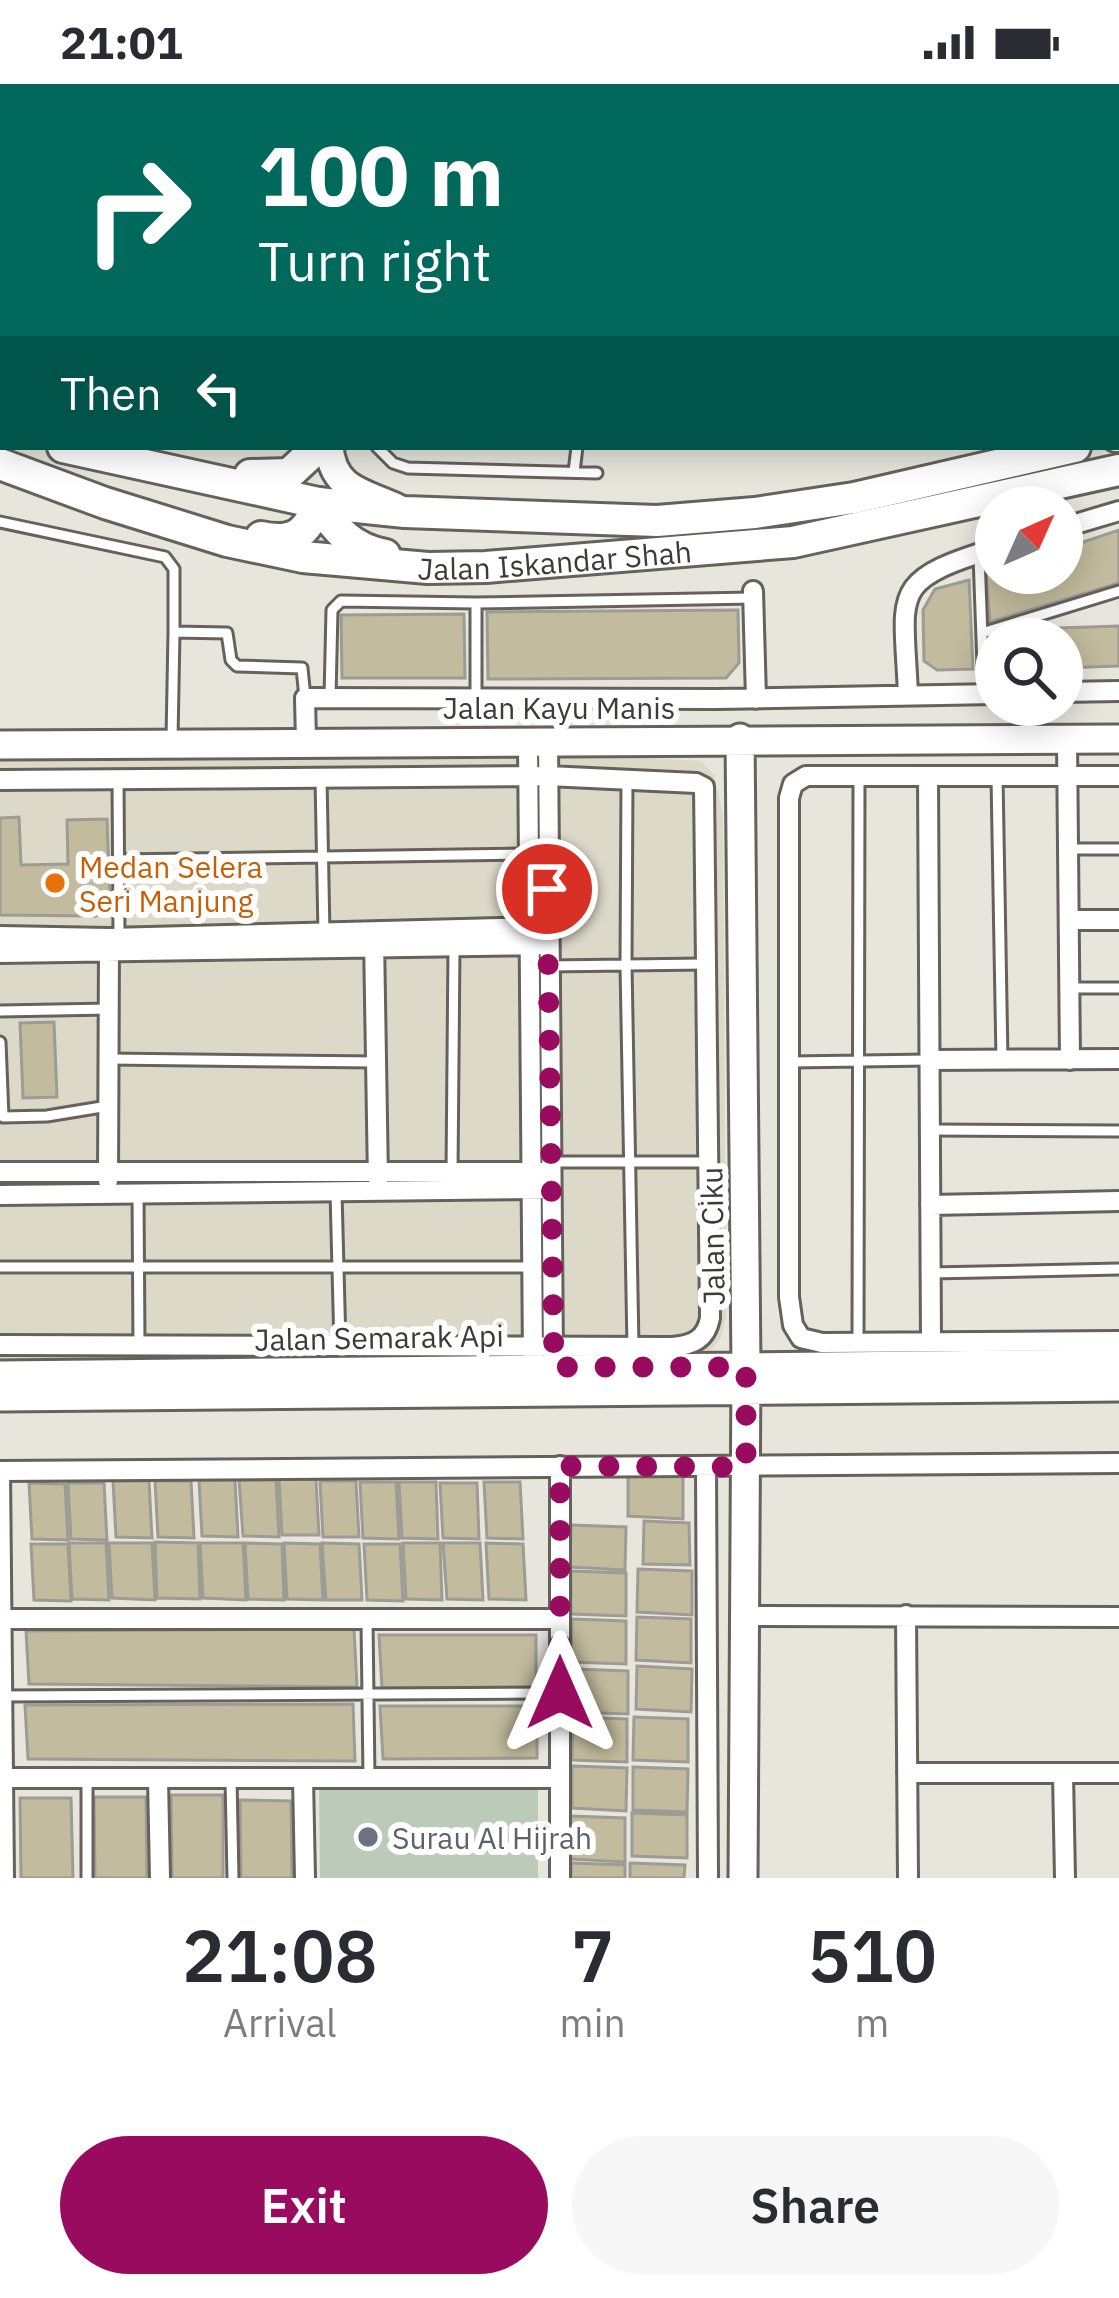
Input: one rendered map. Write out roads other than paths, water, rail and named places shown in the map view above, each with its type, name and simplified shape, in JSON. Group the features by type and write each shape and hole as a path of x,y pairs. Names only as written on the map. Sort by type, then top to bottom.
{"main road":[{"name":"Jalan Iskandar Shah","path":"76,450 318,502 404,512 657,521 755,513 900,489 1062,450"},
{"path":"166,470 278,476 304,463 315,450"},
{"name":"Jalan Iskandar Shah","path":"0,464 227,541 303,557 428,568 794,542 1119,470"},
{"path":"104,503 280,541 295,538 311,524 318,502"},
{"path":"318,502 335,528 358,548 486,567"}],"street":[{"path":"318,450 318,502"},
{"path":"329,450 332,467 348,487 404,512"},
{"path":"1083,522 1119,511"},
{"path":"908,695 904,604 910,588 934,571 975,555"},
{"path":"753,595 756,699"},
{"path":"1083,692 1119,691"},
{"path":"306,742 305,698 975,694"},
{"name":"Jalan Ciku","path":"740,738 746,1378 743,1878"},
{"path":"538,739 544,1369"},
{"name":"Jalan Kayu Manis","path":"0,745 1119,739"},
{"path":"1067,740 1070,1060"},
{"path":"538,776 529,854 539,946"},
{"path":"0,779 538,776 704,787 708,1329 691,1345 633,1347 544,1369 340,1346 0,1345"},
{"path":"1119,776 806,776 793,784 788,798 793,1324 801,1338 822,1343 1119,1341"},
{"path":"928,776 931,1342"},
{"path":"1069,920 1119,920"},
{"path":"0,953 324,934 454,947 539,946"},
{"path":"0,936 114,946 375,941 539,946"},
{"path":"375,941 378,1182"},
{"path":"108,1182 114,946"},
{"path":"929,1060 1119,1059"},
{"path":"0,1172 108,1182 378,1182 540,1174"},
{"path":"0,1195 108,1182 138,1192 336,1192 452,1173 540,1174"},
{"path":"540,1174 532,1267 544,1369"},
{"path":"930,1205 1119,1201"},
{"name":"Jalan Semarak Api","path":"746,1378 1119,1363"},
{"name":"Jalan Semarak Api","path":"0,1397 544,1369"},
{"name":"Jalan Semarak Api","path":"0,1375 544,1369 1119,1387"},
{"path":"4,1878 0,1471 1119,1463"},
{"path":"560,1466 560,1878"},
{"path":"706,1466 708,1878"},
{"path":"906,1615 908,1878"},
{"path":"743,1616 1119,1617"},
{"path":"2,1619 560,1618"},
{"path":"908,1774 1119,1773"},
{"path":"1063,1774 1065,1878"},
{"path":"3,1778 560,1778"},
{"path":"158,1778 160,1878"},
{"path":"303,1778 304,1878"}],"lane":[{"path":"380,450 393,463 408,468 597,473"},
{"path":"574,472 578,450"},
{"path":"0,523 165,557 174,569 172,744"},
{"path":"1031,618 1119,591"},
{"path":"330,698 334,603 753,595"},
{"path":"476,603 476,699"},
{"path":"174,632 227,633 231,660 237,666 302,668 305,698"},
{"path":"858,1342 859,776"},
{"path":"997,776 1002,1060"},
{"path":"321,778 324,934"},
{"path":"114,946 118,779"},
{"path":"627,779 633,1347"},
{"path":"1068,849 1119,849"},
{"path":"118,860 529,854"},
{"path":"539,946 626,965 705,964"},
{"path":"452,1173 454,947"},
{"path":"1069,988 1119,988"},
{"path":"0,1011 109,1009"},
{"path":"0,1042 3,1117 108,1106"},
{"path":"109,1059 376,1062"},
{"path":"789,1062 929,1060"},
{"path":"930,1130 1119,1131"},
{"path":"540,1174 628,1162 706,1162"},
{"path":"138,1192 139,1345"},
{"path":"336,1192 340,1346"},
{"path":"0,1267 532,1267"},
{"path":"931,1273 1119,1269"},
{"path":"367,1619 369,1778"},
{"path":"2,1696 560,1693"},
{"path":"87,1778 87,1878"},
{"path":"231,1778 233,1878"}],"place":[{"name":"Medan Selera Seri Manjung","path":"55,883"},
{"name":"Surau Al Hijrah","path":"368,1837"}]}
